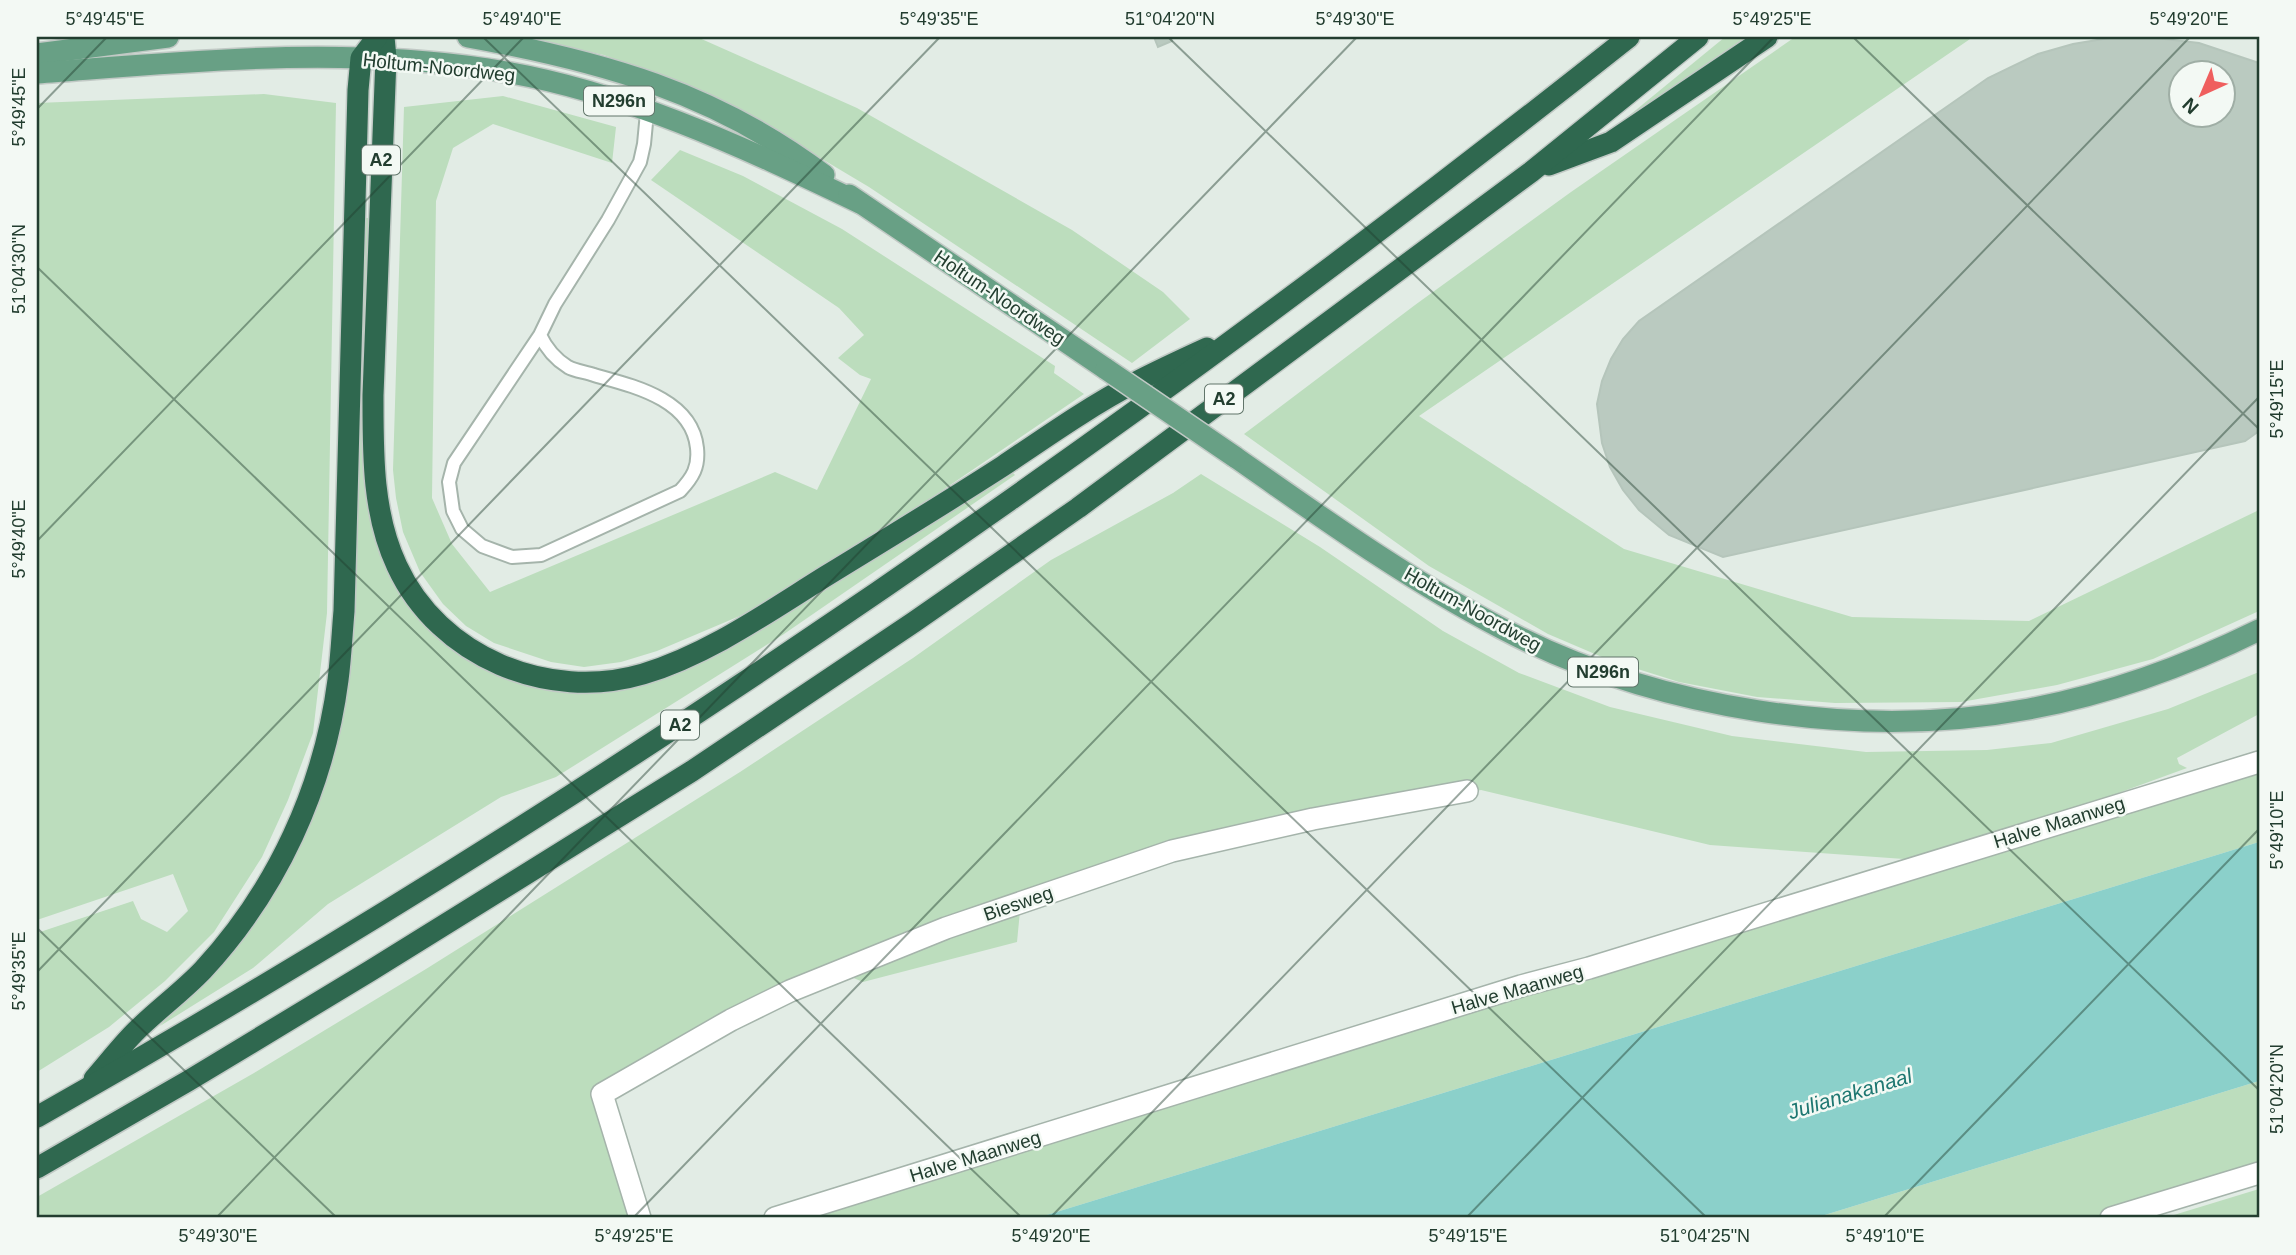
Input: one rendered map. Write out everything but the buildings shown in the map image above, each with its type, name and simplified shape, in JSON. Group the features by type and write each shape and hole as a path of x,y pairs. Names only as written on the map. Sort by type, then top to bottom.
{"highway":[{"path":"361,58 377,37"},
{"name":"A2","path":"37,1117 144,1057 375,918 665,735 1047,474 1253,326 1389,226 1629,37"},
{"name":"A2","path":"37,1168 347,985 692,771 914,622 1078,508 1531,172 1698,37"},
{"name":"A2","path":"1531,172 1611,142 1767,37"},
{"name":"A2","path":"385,47 373,395 378,502 397,566 438,624 488,660 522,673 559,681 599,682 640,675 684,659 743,627 1134,383 1253,326"},
{"name":"A2","path":"84,1090 137,1030 203,970 243,920 274,874 294,835 321,760 338,679 344,611 361,58"}],"main road":[{"path":"37,54 168,37"},
{"name":"Holtum-Noordweg","path":"468,37 552,52 650,81 735,117 793,152 860,203 1385,560 1502,629 1583,665 1626,680 1699,699 1752,709 1807,716 1916,720 2026,710 2089,695 2191,661 2259,630"},
{"name":"Holtum-Noordweg","path":"37,73 222,61 361,58 385,47 561,84 647,110 723,140 860,203"}],"street":[{"name":"Halve Maanweg","path":"775,1218 1521,986 1589,968 2259,761"},
{"name":"Biesweg","path":"640,1218 602,1094 732,1020 790,992 946,928 1172,851 1313,819 1467,791"},
{"path":"2111,1218 2259,1173"}],"lane":[{"path":"540,335 547,349 568,368 627,385 665,400 684,417 696,438 699,461 693,478 680,491 541,555 512,557 482,546 462,529 453,511 449,482 454,463 540,335 555,304 608,220 640,162 650,81"}],"green space":[{"path":"518,37 697,37 857,108 1072,230 1163,292 1190,319 1132,363 869,187 733,106 604,55"},
{"path":"1725,37 1746,37 1620,123"},
{"path":"1795,37 1973,37 1419,416 1624,549 1852,617 2029,621 2259,510 2259,611 2153,659 2057,685 1961,702 1835,703 1757,697 1679,682 1609,660 1548,634 1429,566 1244,434 1571,192"},
{"path":"264,94 336,103 327,613 313,733 288,800 262,857 214,932 165,981 109,1027 37,1072 37,933 133,901 141,919 167,932 188,911 173,874 37,920 37,103"},
{"path":"503,96 616,127 612,163 493,124 453,148 436,201 432,498 452,544 490,592 775,472 817,490 871,379 860,375 838,358 864,335 839,308 651,180 680,150 743,176 842,229 1055,366 1054,373 1084,394 787,596 657,651 621,662 584,667 551,662 494,643 466,626 443,604 420,572 403,532 393,470 404,107"},
{"path":"365,218 375,218 372,504 435,630 597,690 792,606 1013,473 1015,475 784,634 556,777 501,797 328,904 253,968 160,1026 205,977 291,857 348,624"},
{"path":"1201,474 1320,547 1443,631 1519,673 1610,707 1732,736 1866,752 1987,750 2051,743 2168,709 2259,672 2259,714 2177,758 2179,764 2187,768 1946,856 2259,768 2259,842 1037,1218 784,1218 1932,861 1710,845 1481,790 1199,848 1020,911 1017,942 863,982 844,974 656,1067 624,1094 606,1105 638,1218 37,1218 37,1197 254,1073 426,969 740,772 913,658 1051,560 1173,493"},
{"path":"2259,1081 2259,1171 2104,1218 1815,1218"},
{"path":"2259,1189 2259,1218 2164,1218"}],"water":[{"name":"Julianakanaal","path":"2259,842 2259,1081 1815,1218 1037,1218"}]}
